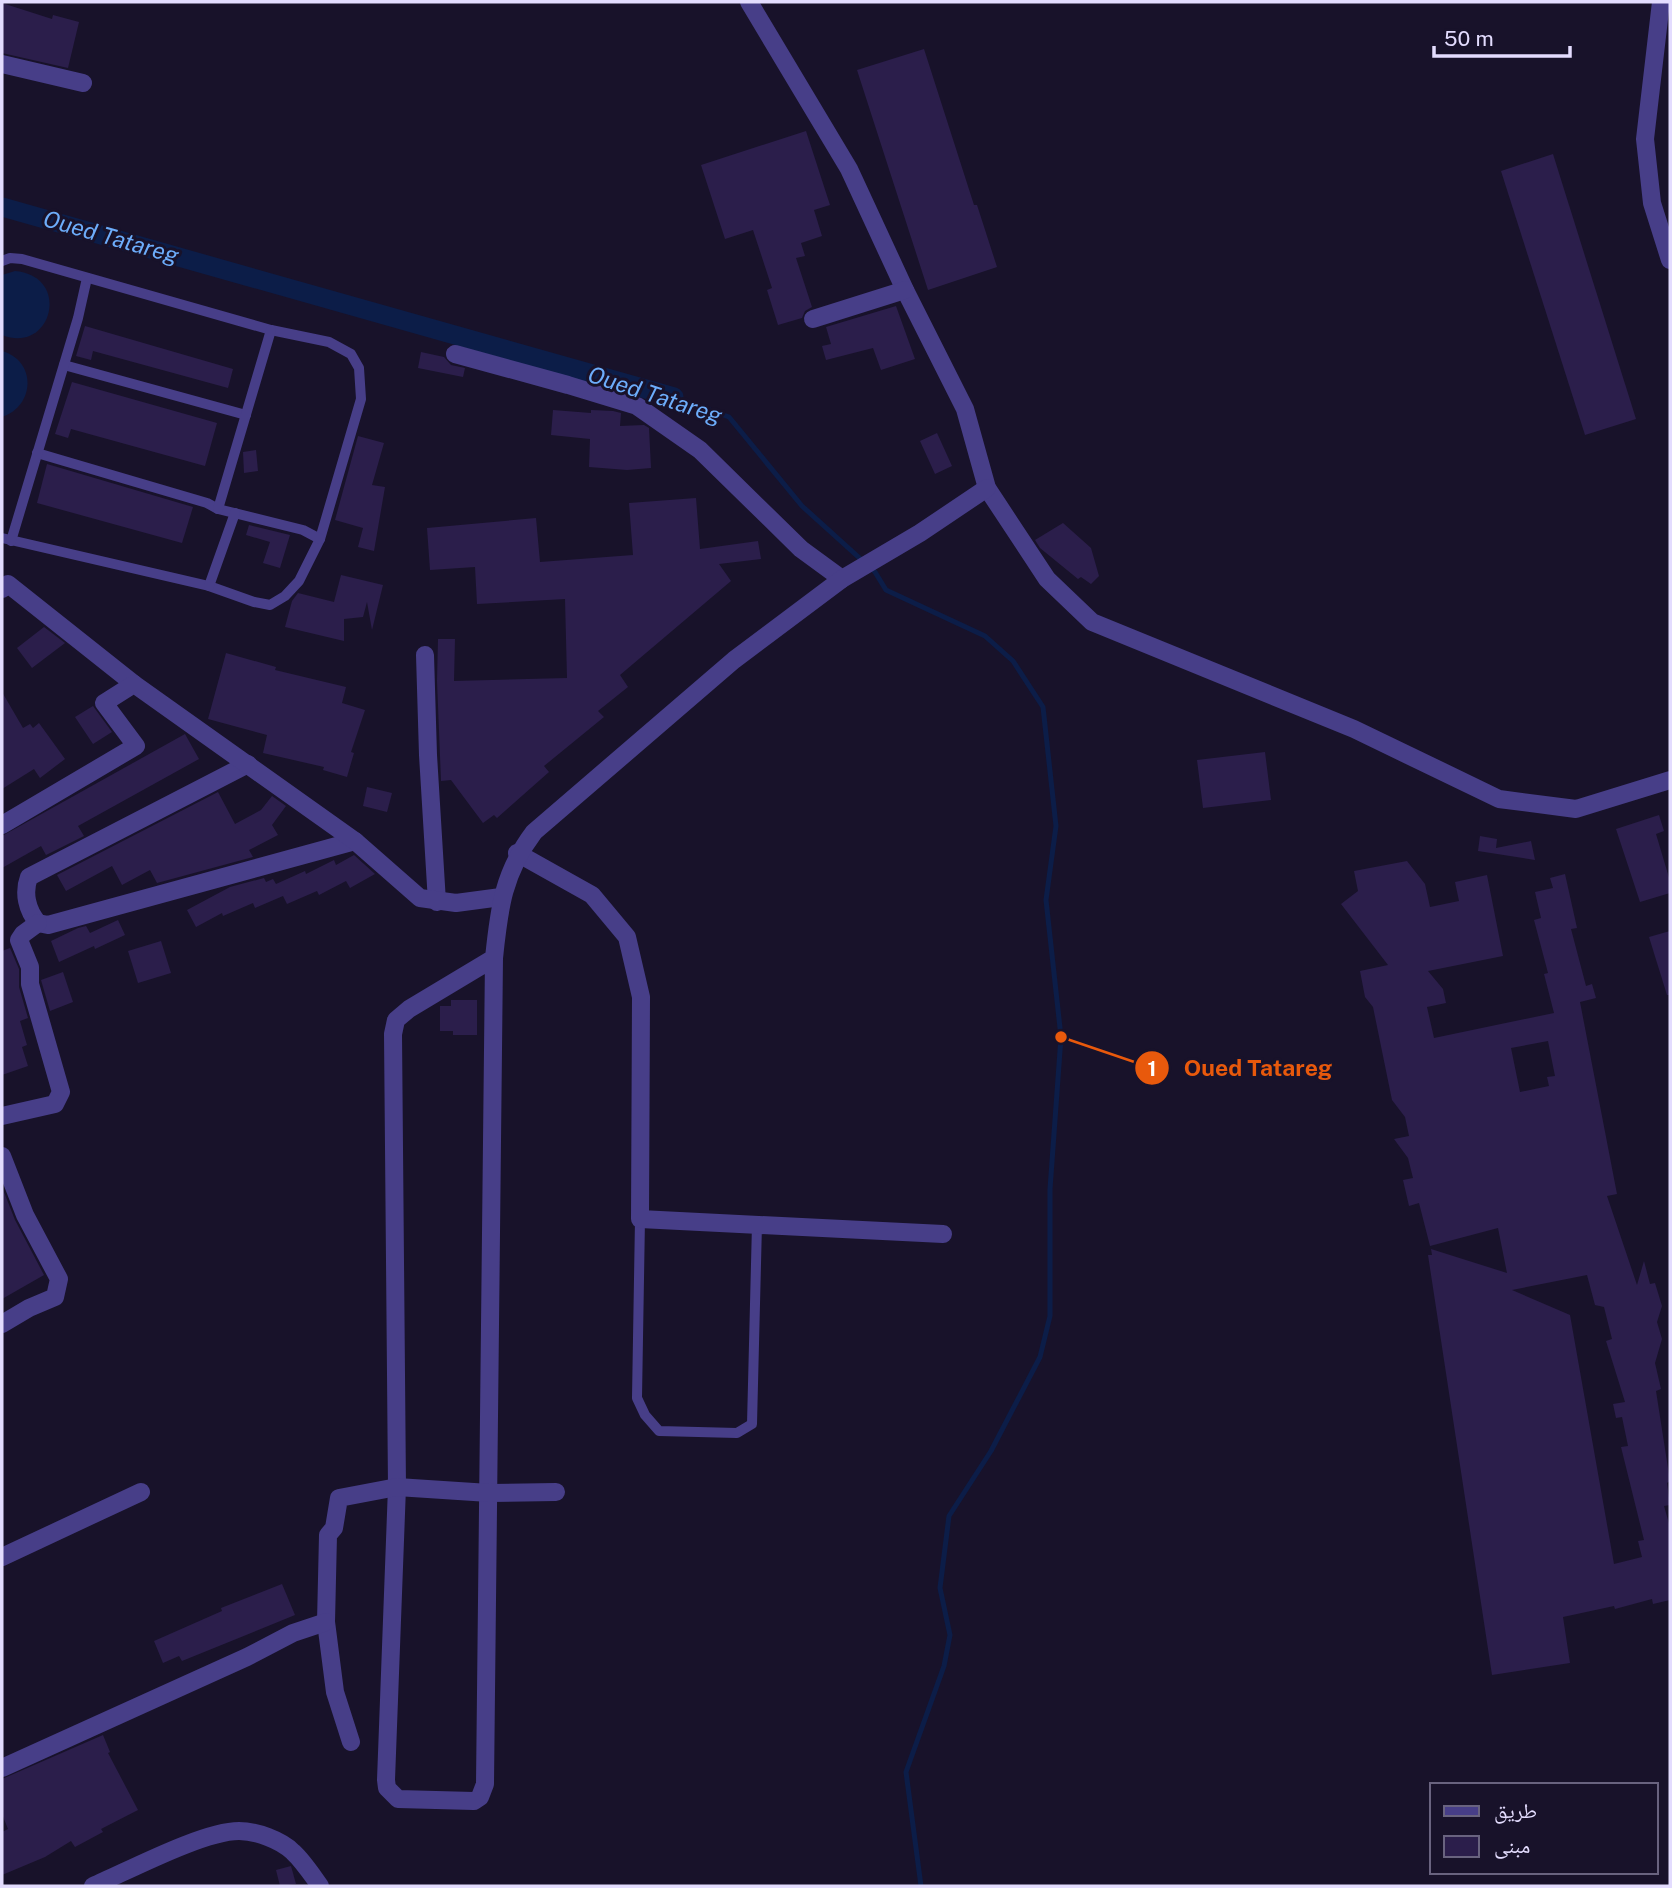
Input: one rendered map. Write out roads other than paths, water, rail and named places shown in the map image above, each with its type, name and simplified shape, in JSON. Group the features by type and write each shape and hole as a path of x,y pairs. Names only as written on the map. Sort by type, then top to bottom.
{"street":[{"path":"748,2 849,169 905,290 965,409 987,488 1047,579 1092,622 1354,729 1499,799 1576,809 1670,780"},
{"path":"1661,2 1645,139 1652,203 1670,260"},
{"path":"2,64 83,83"},
{"path":"813,319 905,290"},
{"path":"455,354 637,407 700,450 801,549 842,579"},
{"path":"494,958 409,1009 396,1020 393,1034 397,1487 386,1780 387,1788 398,1799 474,1801 480,1797 485,1784 494,958 501,897 517,853 534,832 724,668 842,579 920,533 987,488"},
{"path":"2,589 8,584 134,684 355,841 420,898 456,903 501,897"},
{"path":"425,654 437,902"},
{"path":"2,825 136,746 104,703 134,684"},
{"path":"248,764 29,877 25,888 26,898 38,923 48,925 355,841"},
{"path":"517,853 592,895 628,937 640,997 640,1219 943,1234"},
{"path":"2,1116 55,1104 61,1092 30,984 30,967 19,940 38,923"},
{"path":"2,1156 25,1215 59,1279 55,1297 2,1324"},
{"path":"351,1742 335,1692 326,1622 328,1535 334,1528 339,1498 397,1487 489,1493 555,1492"},
{"path":"2,1557 141,1492"},
{"path":"2,1768 247,1657 293,1633 326,1622"},
{"path":"93,1886 175,1850 216,1835 238,1831 258,1833 292,1851 320,1886"}],"lane":[{"path":"2,261 10,258 22,259 271,330 329,342 351,354 359,368 361,399 320,539 299,581 285,596 271,605 254,602 209,586 6,540 37,453 88,278"},
{"path":"218,509 271,330"},
{"path":"64,365 246,415"},
{"path":"37,453 207,503 218,509 303,530 320,539"},
{"path":"209,586 234,513"},
{"path":"640,1219 637,1398 645,1415 659,1432 737,1433 752,1424 757,1224"}],"water":[{"path":"15,271 33,276 44,286 49,299 49,312 43,325 33,334 19,338 2,335 2,275"},
{"path":"2,351 21,364 28,384 21,403 2,417"}],"waterway":[{"name":"Oued Tatareg","path":"2,207 674,397"},
{"name":"Oued Tatareg","path":"674,397 729,417 802,506 875,572 886,590 985,636 1013,661 1043,707 1056,826 1046,900 1061,1037 1050,1189 1050,1316 1040,1357 991,1451 949,1516 940,1588 950,1635 944,1666 906,1772 921,1886"}],"place":[{"name":"Oued Tatareg","path":"1061,1037"}]}
